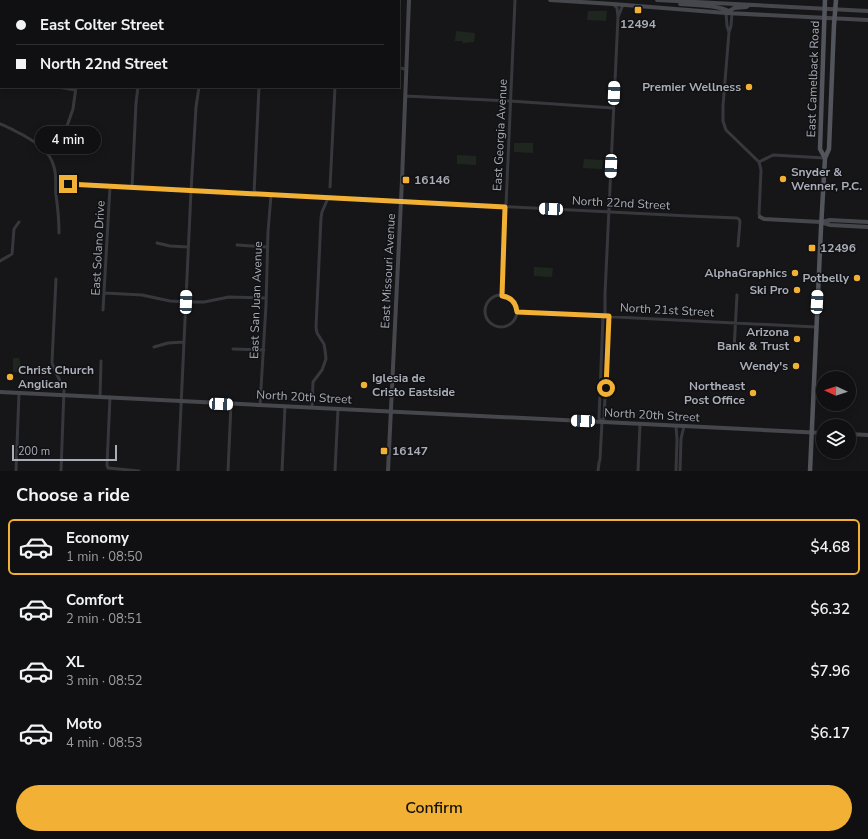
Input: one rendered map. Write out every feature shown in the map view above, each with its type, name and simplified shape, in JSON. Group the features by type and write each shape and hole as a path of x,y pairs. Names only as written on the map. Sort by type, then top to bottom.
{"main road":[{"name":"East Camelback Road","path":"825,0 820,149 825,158"},
{"name":"East Camelback Road","path":"810,471 821,222 825,158 828,149 836,0"}],"street":[{"name":"East Missouri Avenue","path":"388,471 409,0"},
{"name":"East Georgia Avenue","path":"502,296 515,0"},
{"path":"550,0 868,20"},
{"path":"657,0 868,11"},
{"path":"662,0 662,8"},
{"path":"662,0 669,3 719,8 729,12"},
{"path":"602,422 598,418 618,17 616,6 613,4"},
{"path":"618,17 622,7 625,5"},
{"path":"729,12 734,8 746,8 749,5"},
{"path":"729,12 731,26 729,32 723,106 724,122 726,130 759,162 761,170 760,217 764,219 821,222 830,220 859,224 868,227"},
{"path":"400,68 406,69"},
{"path":"132,188 138,88"},
{"path":"178,471 191,191 196,107 199,88"},
{"path":"254,194 259,88"},
{"path":"330,187 335,88"},
{"path":"46,152 59,141 67,126 73,109 76,89"},
{"path":"405,96 613,108"},
{"path":"0,124 37,143 46,152 54,166 59,233"},
{"path":"759,162 773,155 825,158"},
{"name":"North 22nd Street","path":"56,184 739,219 738,246"},
{"name":"East Solano Drive","path":"103,310 110,187"},
{"name":"East San Juan Avenue","path":"260,405 264,350 267,247 271,195"},
{"path":"312,407 313,382 322,370 326,359 326,350 317,333 316,327 321,218 328,198"},
{"path":"0,261 12,254 14,229 19,222"},
{"path":"859,224 868,222"},
{"path":"157,243 170,246 188,247"},
{"path":"237,245 267,247"},
{"path":"56,279 52,362 55,372 64,389 61,471"},
{"path":"105,293 142,295 170,301 186,302 204,302 229,297 266,298"},
{"path":"734,350 736,295"},
{"path":"497,296 507,296 514,303 517,312 516,318 513,322 504,327 498,327 489,322 486,307 492,298 497,296"},
{"name":"North 21st Street","path":"517,312 816,327"},
{"path":"598,471 602,422 604,418 609,316"},
{"path":"154,347 168,343 184,342"},
{"path":"233,348 264,350"},
{"path":"100,397 101,361"},
{"name":"North 20th Street","path":"0,392 816,432"},
{"path":"16,471 19,393"},
{"path":"110,397 108,468 139,471"},
{"path":"228,471 231,404"},
{"path":"282,471 285,406"},
{"path":"335,471 338,409"},
{"path":"638,471 640,424"},
{"path":"676,426 676,471"},
{"path":"680,471 681,439 684,426"},
{"path":"856,434 868,435"}],"shaded area":[{"path":"588,11 607,11 606,21 587,20"},
{"path":"456,31 475,33 474,42 463,43 462,41 455,41"},
{"path":"514,143 533,143 533,153 514,152"},
{"path":"457,155 476,156 476,165 457,164"},
{"path":"584,159 603,160 602,169 583,168"},
{"path":"534,267 553,268 552,277 534,276"},
{"path":"13,358 19,358 23,373 13,372"}],"place":[{"name":"12494","path":"638,10"},
{"name":"Premier Wellness","path":"749,87"},
{"name":"Snyder & Wenner, P.C.","path":"783,179"},
{"name":"16146","path":"406,180"},
{"name":"12496","path":"812,248"},
{"name":"AlphaGraphics","path":"795,273"},
{"name":"Potbelly","path":"857,278"},
{"name":"Ski Pro","path":"797,290"},
{"name":"Arizona Bank & Trust","path":"797,339"},
{"name":"Wendy's","path":"796,366"},
{"name":"Christ Church Anglican","path":"10,377"},
{"name":"Iglesia de Cristo Eastside","path":"364,385"},
{"name":"Northeast Post Office","path":"753,393"},
{"name":"16147","path":"384,451"}],"route":[{"path":"68,184 505,207 502,296 507,296 511,299 517,312 609,316 606,388"}]}
